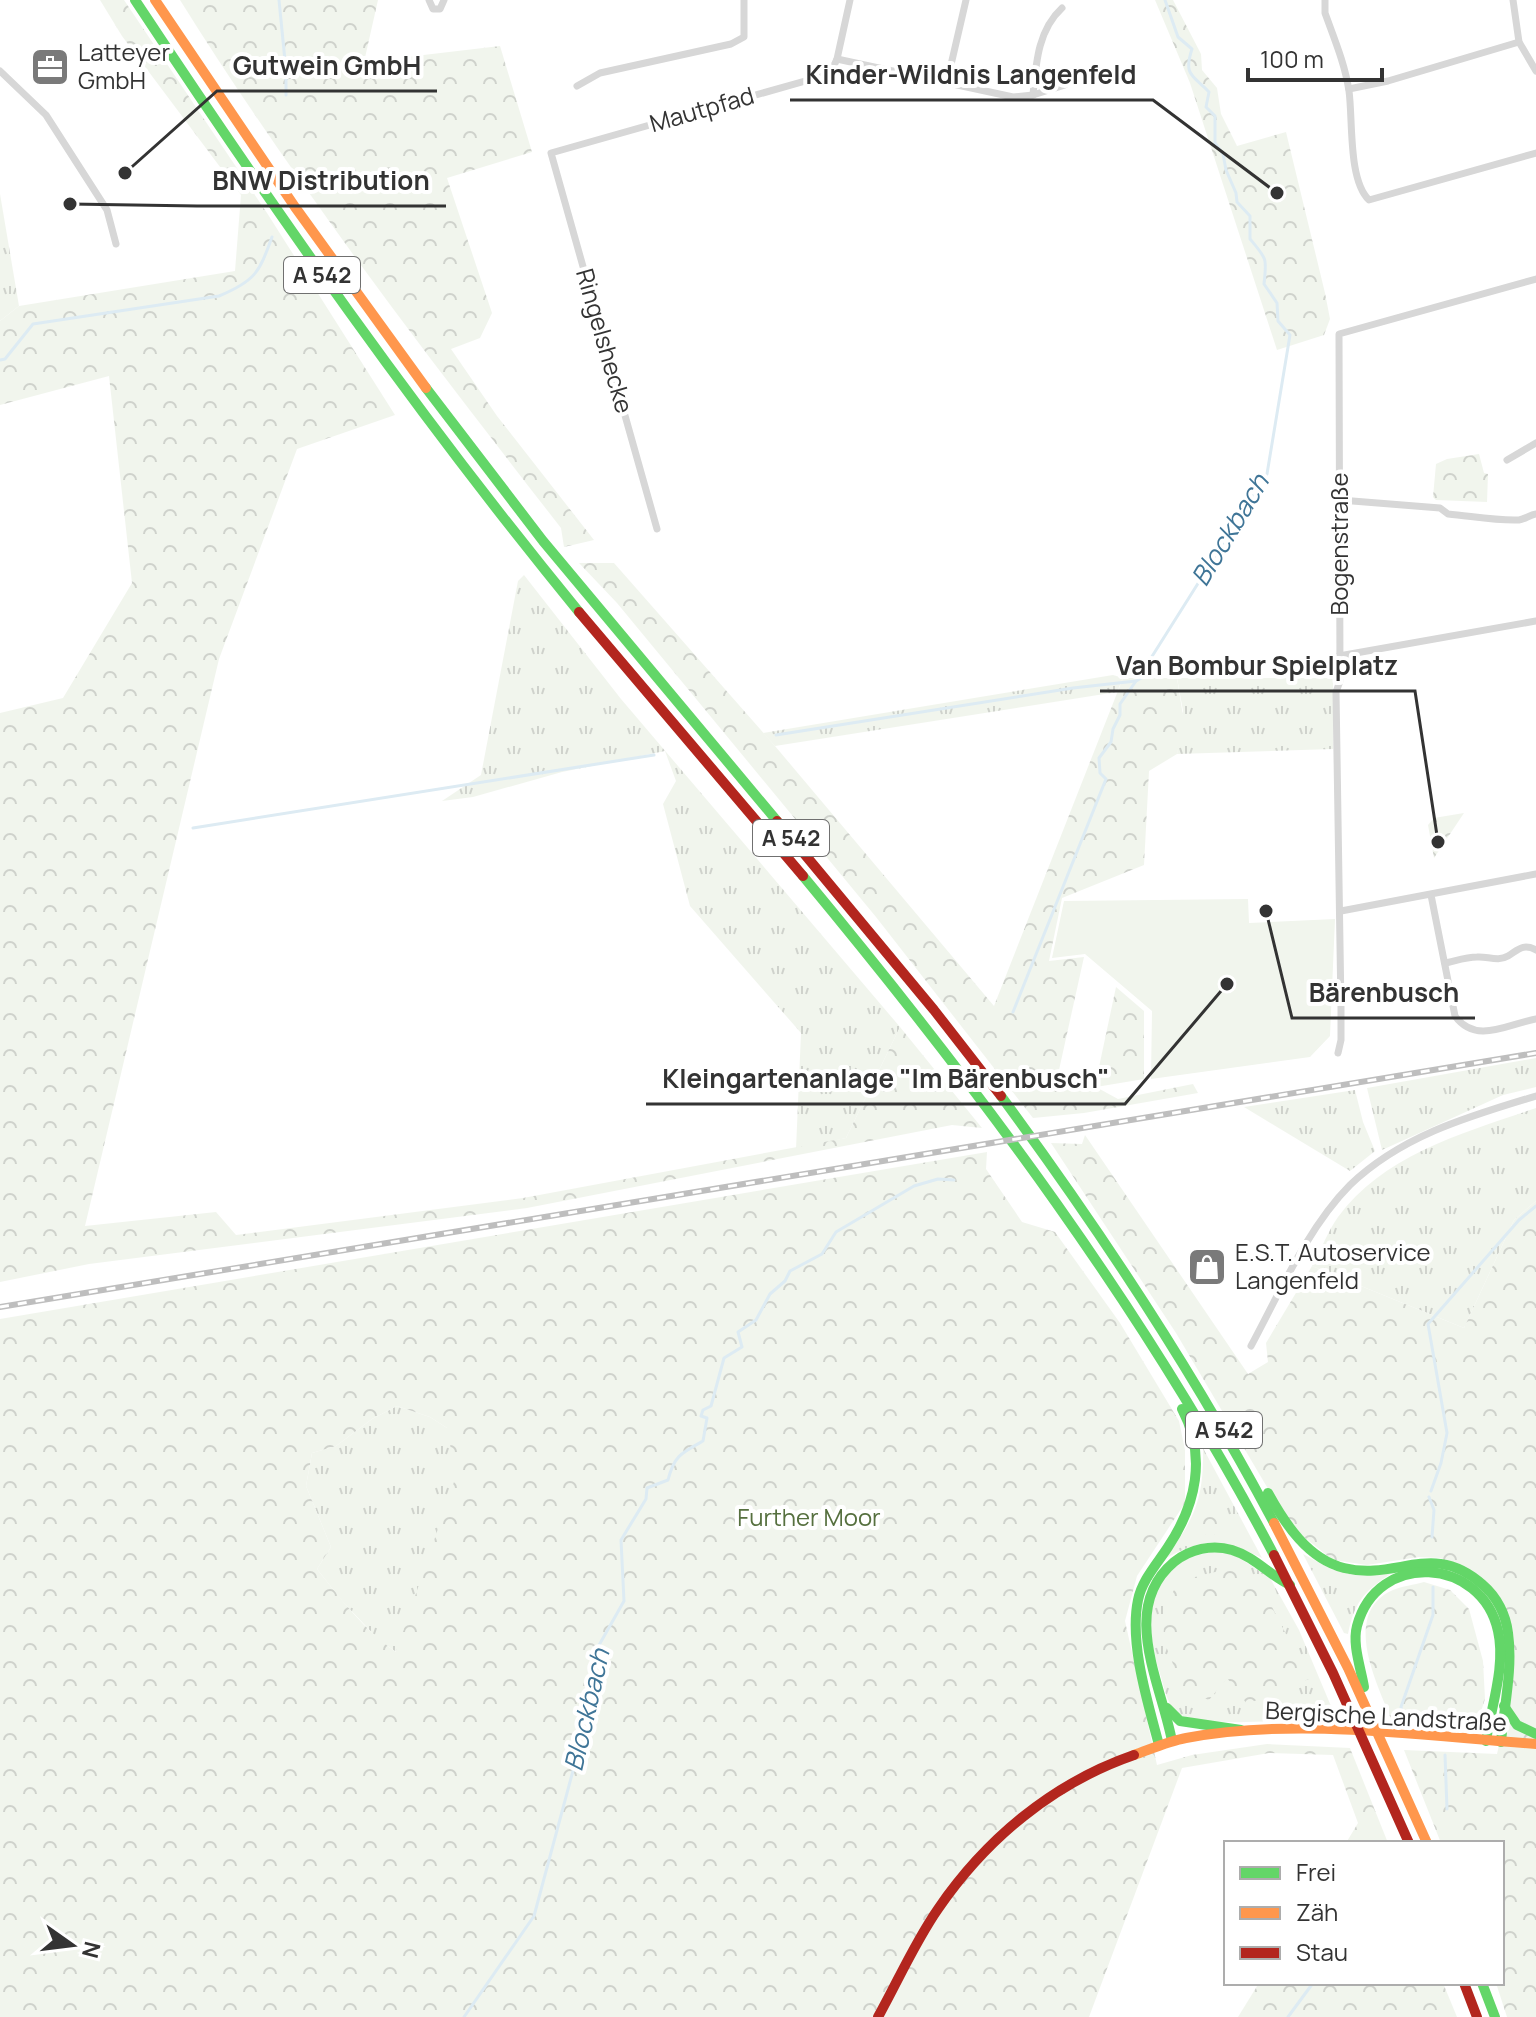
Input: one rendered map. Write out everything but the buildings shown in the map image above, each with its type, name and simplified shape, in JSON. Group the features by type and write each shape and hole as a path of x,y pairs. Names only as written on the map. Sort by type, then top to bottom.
{"main road":[{"name":"A 542","path":"135,0 313,261 521,541 891,983 1036,1174 1167,1369 1249,1509 1351,1710 1408,1841"},
{"name":"A 542","path":"155,0 327,253 538,535 905,974 1054,1169 1156,1320 1227,1435 1324,1615 1368,1705 1426,1841"},
{"path":"1159,1745 1139,1652 1135,1617 1138,1598 1147,1577 1188,1515 1197,1483 1198,1465 1193,1437 1175,1397 1167,1369"},
{"path":"1227,1435 1256,1471 1289,1526 1311,1552 1326,1561 1360,1570 1432,1561 1476,1577 1500,1606 1509,1639 1501,1742"},
{"path":"1172,1741 1144,1621 1149,1595 1158,1577 1168,1566 1198,1549 1231,1549 1261,1563 1277,1580 1290,1585"},
{"path":"1368,1705 1357,1651 1357,1628 1363,1608 1375,1591 1401,1576 1418,1571 1452,1574 1469,1583 1484,1598 1493,1614 1498,1633 1486,1741"},
{"path":"1164,1703 1180,1721 1241,1730"},
{"path":"1504,1705 1517,1725 1536,1734"},
{"name":"Bergische Landstraße","path":"878,2017 938,1909 1009,1826 1056,1792 1093,1772 1172,1741 1241,1730 1316,1729 1536,1744"},
{"path":"1465,1985 1477,2017"},
{"path":"1483,1985 1495,2017"}],"street":[{"path":"429,0 433,9 440,9 444,0"},
{"path":"577,86 600,73 731,44 744,37 744,0"},
{"path":"850,0 837,59 1013,97 1033,95 1065,85"},
{"path":"947,82 966,0"},
{"path":"1325,0 1325,13 1349,89 1357,172 1362,192 1369,200 1536,153"},
{"path":"1513,0 1519,42 1536,71"},
{"path":"1033,95 1036,63 1046,26 1062,8"},
{"path":"1349,89 1388,81 1519,42"},
{"name":"Mautpfad","path":"551,153 830,74 837,59"},
{"path":"0,71 46,115 107,210 116,244"},
{"name":"Ringelshecke","path":"551,153 657,529"},
{"name":"Bogenstraße","path":"1338,1053 1341,1040 1336,692 1340,681 1339,334 1536,279"},
{"path":"1507,460 1536,443"},
{"path":"1340,500 1440,508 1448,514 1507,519 1522,520 1536,514"},
{"path":"1339,656 1536,621"},
{"path":"1341,911 1536,874"},
{"path":"1431,895 1455,1016 1462,1026 1473,1032 1524,1024 1536,1019"},
{"path":"1445,963 1479,956 1489,960 1508,956 1514,949 1529,946 1536,950"},
{"path":"1251,1346 1306,1246 1328,1212 1351,1185 1414,1139 1454,1121 1536,1096"}],"green space":[{"path":"100,0 124,0 267,213 395,415 297,449 219,659 85,1226 216,1212 236,1235 523,1198 846,1138 900,1027 982,1128 952,1125 527,1208 89,1264 0,1282 0,713 63,698 132,583 109,376 0,405 0,321 19,306 235,271 241,195 122,36"},
{"path":"180,0 378,0 364,62 500,46 532,152 447,178 492,313 480,338 451,349 497,416 594,540 564,547 561,528 316,203"},
{"path":"1155,0 1173,0 1201,54 1202,70 1217,88 1221,114 1237,146 1286,132 1330,319 1324,335 1277,350 1190,83"},
{"path":"0,194 19,306 0,321"},
{"path":"1479,454 1484,473 1488,474 1487,502 1436,500 1433,497 1436,464"},
{"path":"579,563 614,563 775,746 994,1006 1123,678 1177,678 1184,722 1177,754 1149,771 1144,865 1062,898 1049,961 1084,957 1059,1070 1095,1086 1116,987 1144,1011 1144,1079 1096,1087 1118,1099 1193,1084 1198,1093 1084,1113 1033,1118 876,917 617,603"},
{"path":"524,575 621,699 900,1027 846,1138 796,1149 801,1033 690,906 663,804 676,781 665,751 562,772 473,797 442,801 481,775 518,581"},
{"path":"1113,675 1123,678 1117,692 775,746 763,733"},
{"path":"1177,678 1333,678 1333,749 1177,754 1183,711"},
{"path":"1464,813 1434,858 1428,825 1434,818"},
{"path":"1248,899 1249,923 1335,919 1330,1036 1310,1057 1151,1079 1152,1011 1085,954 1052,958 1064,901"},
{"path":"1536,1058 1536,1087 1503,1095 1382,1150 1367,1088"},
{"path":"1355,1090 1375,1151 1350,1171 1244,1107"},
{"path":"1536,1108 1536,1201 1514,1220 1464,1328 1312,1266 1338,1217 1378,1177 1402,1161 1455,1136"},
{"path":"1085,1135 1248,1374 1268,1362 1266,1343 1312,1266 1464,1328 1514,1220 1536,1201 1536,2017 1507,2017 1497,1985 1504,1985 1504,1841 1440,1841 1404,1750 1497,1754 1509,1702 1510,1635 1441,1558 1419,1557 1367,1565 1333,1560 1290,1526 1176,1333 1051,1143 1082,1144"},
{"name":"Further Moor","path":"987,1152 986,1169 1022,1222 1055,1232 1120,1323 1179,1421 1185,1450 1185,1503 1137,1576 1125,1621 1157,1765 1192,1755 1267,1744 1350,1748 1387,1841 1347,1841 1358,1823 1333,1755 1269,1753 1182,1768 1089,2017 0,2017 0,1319","holes":["397,1406 430,1417 447,1428 456,1476 396,1652 363,1624 317,1569 331,1547 306,1486 312,1453 336,1446 372,1419"]},
{"path":"397,1406 430,1417 458,1435 460,1487 425,1672 379,1640 317,1569 331,1547 306,1486 312,1453 336,1446 372,1419"},
{"path":"1203,1448 1262,1558 1235,1547 1213,1543 1191,1547 1164,1559 1196,1508 1202,1481"},
{"path":"1212,1500 1221,1506 1228,1534 1195,1535"},
{"path":"1220,1551 1238,1557 1270,1578 1299,1630 1336,1718 1214,1722 1183,1716 1173,1709 1150,1639 1153,1599 1164,1577 1181,1562"},
{"path":"1303,1554 1333,1570 1395,1571 1363,1596 1354,1612 1348,1634 1344,1633"},
{"path":"1240,1570 1270,1603 1309,1679 1247,1704 1227,1678 1209,1700 1183,1690 1164,1641 1163,1610 1179,1581 1219,1571"},
{"path":"1424,1582 1450,1590 1469,1609 1483,1661 1485,1699 1478,1721 1463,1728 1392,1721 1372,1670 1366,1632 1369,1615 1377,1601 1400,1587"},
{"path":"1258,1985 1444,1985 1457,2017 1238,2017"}],"waterway":[{"path":"279,0 286,95"},
{"name":"Blockbach","path":"1013,1012 1106,779 1100,773 1099,758 1111,742 1120,715 1120,704 1136,681 1145,676 1151,658 1267,474 1290,335 1278,321 1277,303 1264,284 1264,259 1250,239 1250,216 1237,202 1223,154 1215,143 1215,116 1206,107 1209,92 1189,70 1192,49 1178,37 1165,0"},
{"path":"0,360 5,359 33,324 219,296 231,291 241,286 259,268 272,237"},
{"path":"776,735 1073,688 1136,681"},
{"path":"193,828 654,755"},
{"name":"Blockbach","path":"464,2017 534,1916 574,1767 594,1654 624,1601 621,1540 646,1499 647,1488 668,1480 680,1456 703,1441 707,1418 701,1416 703,1410 711,1406 724,1358 742,1347 738,1332 756,1320 770,1294 785,1281 790,1271 822,1254 836,1232 914,1186 938,1179 954,1180"},
{"path":"1431,1491 1447,1433 1428,1324 1519,1220 1536,1206"},
{"path":"1429,1497 1434,1510 1432,1537"},
{"path":"1433,1587 1433,1615 1401,1707 1403,1715 1418,1720 1442,1721"},
{"path":"1445,1755 1447,1809"},
{"path":"1288,2017 1312,1985"}],"railway":[{"path":"0,1307 1536,1053"}],"traffic: fast":[{"path":"135,0 349,312 462,464 579,612"},
{"path":"426,388 543,541 777,821"},
{"path":"803,876 996,1120 1115,1289 1224,1464 1274,1555"},
{"path":"1001,1096 1146,1305 1244,1467 1274,1523"},
{"path":"1159,1745 1141,1673 1136,1617 1143,1586 1178,1531 1195,1480 1194,1444 1182,1409"},
{"path":"1268,1493 1299,1539 1331,1563 1363,1571 1415,1564 1448,1565 1465,1572 1488,1590 1503,1613 1509,1646 1501,1742"},
{"path":"1172,1741 1148,1647 1146,1624 1149,1601 1158,1581 1174,1562 1187,1554 1217,1548 1240,1553 1290,1585"},
{"path":"1364,1687 1356,1633 1368,1601 1385,1584 1406,1575 1429,1572 1452,1577 1472,1588 1488,1606 1498,1631 1499,1672 1486,1741"},
{"path":"1504,1706 1517,1725 1536,1734"},
{"path":"1167,1708 1180,1721 1241,1730"},
{"path":"1483,1985 1495,2017"}],"traffic: slow":[{"path":"155,0 295,207 426,388"},
{"path":"1274,1523 1348,1668 1426,1841"},
{"path":"1134,1755 1186,1738 1272,1729 1361,1730 1536,1744"}],"traffic: jam":[{"path":"579,612 803,876"},
{"path":"777,821 1001,1096"},
{"path":"1274,1555 1333,1673 1408,1841"},
{"path":"878,2017 930,1922 977,1859 1024,1816 1049,1798 1076,1781 1134,1755"},
{"path":"1465,1985 1477,2017"}],"place":[{"name":"Latteyer GmbH","path":"50,67"},
{"name":"Gutwein GmbH","path":"125,173"},
{"name":"Kinder-Wildnis Langenfeld","path":"1277,193"},
{"name":"BNW Distribution","path":"70,204"},
{"name":"Van Bombur Spielplatz","path":"1438,842"},
{"name":"Bärenbusch","path":"1266,911"},
{"name":"Kleingartenanlage \"Im Bärenbusch\"","path":"1227,984"},
{"name":"E.S.T. Autoservice Langenfeld","path":"1207,1267"}]}
